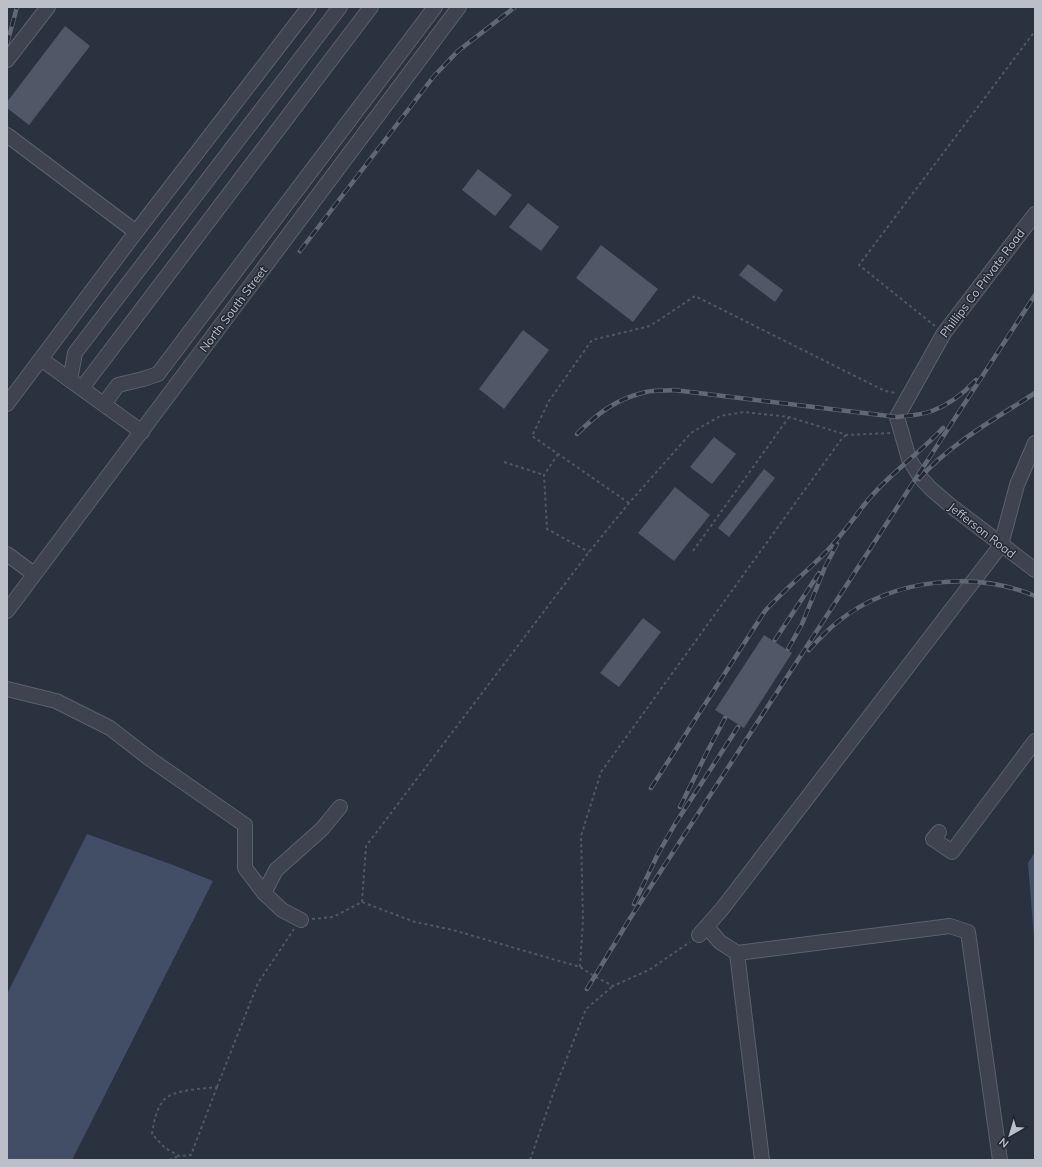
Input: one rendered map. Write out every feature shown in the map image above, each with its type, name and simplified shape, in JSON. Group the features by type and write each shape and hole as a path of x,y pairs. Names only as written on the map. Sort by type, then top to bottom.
{"lane":[{"path":"7,60 48,7"},
{"path":"7,404 308,7"},
{"path":"70,380 76,353 340,7"},
{"path":"82,388 372,7"},
{"path":"104,404 118,385 158,374 435,7"},
{"name":"North South Street","path":"7,611 459,7"},
{"path":"7,135 136,232"},
{"name":"Phillips Co Private Road","path":"897,417 944,333 1035,214"},
{"path":"40,360 82,388 142,432"},
{"name":"Jefferson Road","path":"897,417 910,459 921,478 930,488 951,506 1035,570"},
{"path":"1000,1160 968,932 950,926 737,953 703,931 722,909 1001,545 1017,485 1035,443"},
{"path":"7,554 34,574"},
{"path":"7,690 56,701 110,728 150,759 245,825 245,868 264,894 282,910 300,920"},
{"path":"939,832 933,839 952,852 1035,741"},
{"path":"264,894 276,870 322,829 340,807"},
{"path":"737,953 762,1160"}],"path":[{"path":"944,333 859,265 1035,31"},
{"path":"629,503 532,436 549,401 592,340 650,326 695,296 885,391 909,396"},
{"path":"362,902 366,846 589,552 629,503 691,433 720,416 744,412 789,417 847,435 901,433"},
{"path":"693,551 789,417"},
{"path":"580,968 583,920 581,836 601,772 843,437 847,435"},
{"path":"558,454 544,475 547,529 589,552"},
{"path":"504,462 544,475"},
{"path":"169,1160 179,1156 191,1155 258,983 300,920 333,917 362,902 415,922 453,930 580,968 613,986"},
{"path":"530,1160 554,1091 586,1009 613,986 649,970 678,951 703,931"},
{"path":"179,1156 165,1148 152,1134 156,1115 164,1100 176,1092 217,1087"}],"water":[{"path":"87,834 213,881 72,1160 7,1160 7,994"},
{"path":"1035,852 1035,951 1028,863"}],"building":[{"path":"65,26 90,46 29,125 7,108 7,102"},
{"path":"478,169 512,195 495,216 462,190"},
{"path":"528,203 559,227 541,251 509,227"},
{"path":"601,245 658,289 633,322 576,278"},
{"path":"748,264 783,290 775,302 739,275"},
{"path":"523,330 549,350 504,409 479,389"},
{"path":"714,437 736,454 712,484 690,467"},
{"path":"764,469 775,478 729,537 718,528"},
{"path":"675,487 710,515 674,561 638,533"},
{"path":"643,618 661,632 619,687 600,673"},
{"path":"764,635 792,653 744,728 715,710"}],"railway":[{"path":"7,44 17,7"},
{"path":"300,251 434,76 458,51 515,7"},
{"path":"587,989 629,920 1035,295"},
{"path":"577,434 600,413 608,408 635,395 649,391 674,390 897,417 932,411 956,398 976,380"},
{"path":"919,479 959,443 1035,393"},
{"path":"856,516 875,492 943,428"},
{"path":"651,788 765,611 828,550 859,512"},
{"path":"788,649 802,624 825,567 837,544"},
{"path":"775,640 819,573"},
{"path":"809,650 836,623 861,606 884,595 909,588 934,583 960,581 986,583 1011,588 1035,596"},
{"path":"680,807 725,718"},
{"path":"634,904 658,854 675,824 738,727"}]}
